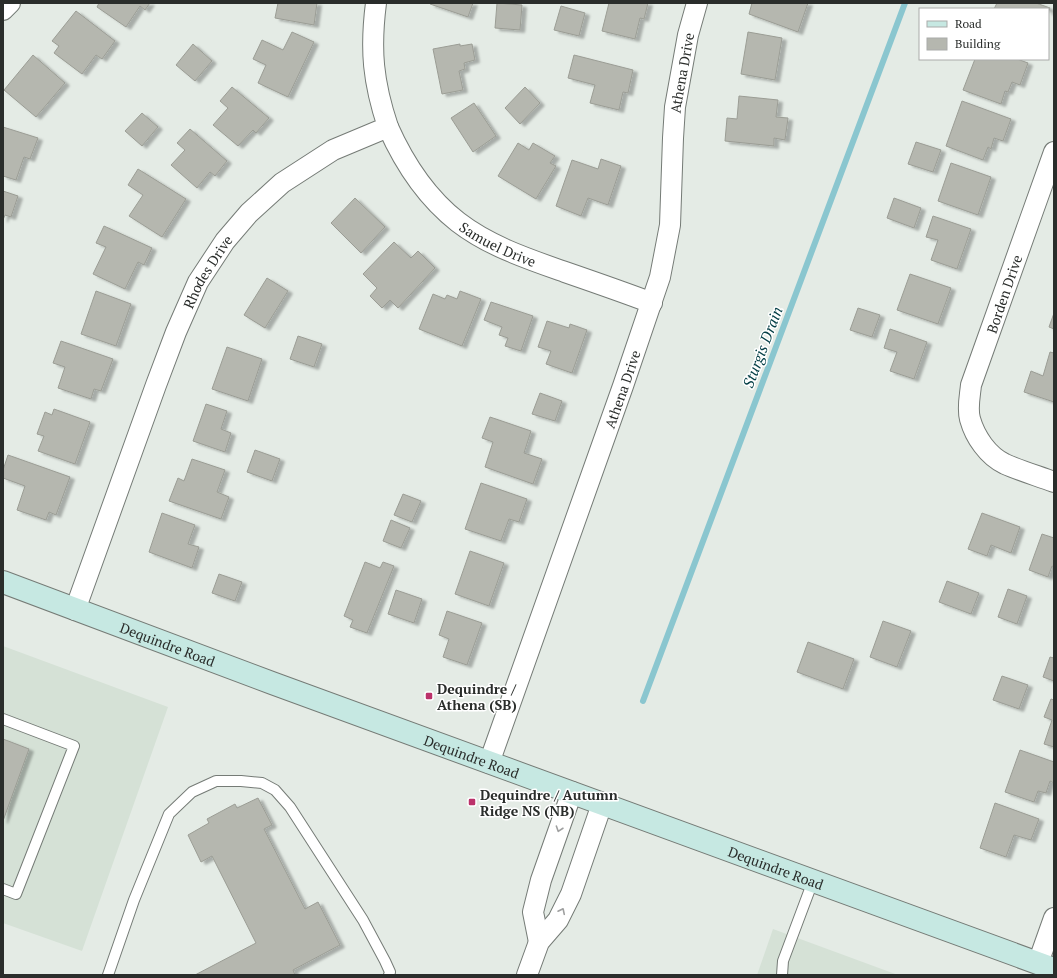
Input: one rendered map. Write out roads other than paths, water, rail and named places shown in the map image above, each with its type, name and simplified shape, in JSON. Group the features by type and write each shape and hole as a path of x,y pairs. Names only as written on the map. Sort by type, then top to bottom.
{"main road":[{"name":"Dequindre Road","path":"3,582 602,804 1046,966"}],"street":[{"path":"3,10 10,3"},
{"path":"376,3 372,50 374,75 380,104 388,127"},
{"name":"Athena Drive","path":"489,762 652,303 663,263 670,225 675,107 688,35 697,3"},
{"name":"Samuel Drive","path":"388,127 398,149 420,183 458,222 519,256 652,303"},
{"name":"Rhodes Drive","path":"76,610 176,332 194,289 206,269 249,213 282,182 333,150 388,127"},
{"name":"Borden Drive","path":"1054,152 971,385 969,401 970,418 978,438 989,452 1004,463 1054,482"},
{"path":"539,942 533,912 541,880 572,792"},
{"path":"527,975 539,942 558,920 571,894 602,804"},
{"path":"1046,966 1054,918"}],"lane":[{"path":"3,719 74,746 16,894 3,889"},
{"path":"108,975 134,900 169,814 192,792 198,789 216,781 241,781 262,783 275,790 290,807 363,920 385,961 390,972 389,975"},
{"path":"782,975 783,961 812,881"}],"waterway":[{"name":"Sturgis Drain","path":"643,701 905,3"}],"place":[{"name":"Dequindre / Athena (SB)","path":"429,696"},
{"name":"Dequindre / Autumn Ridge NS (NB)","path":"472,802"}]}
